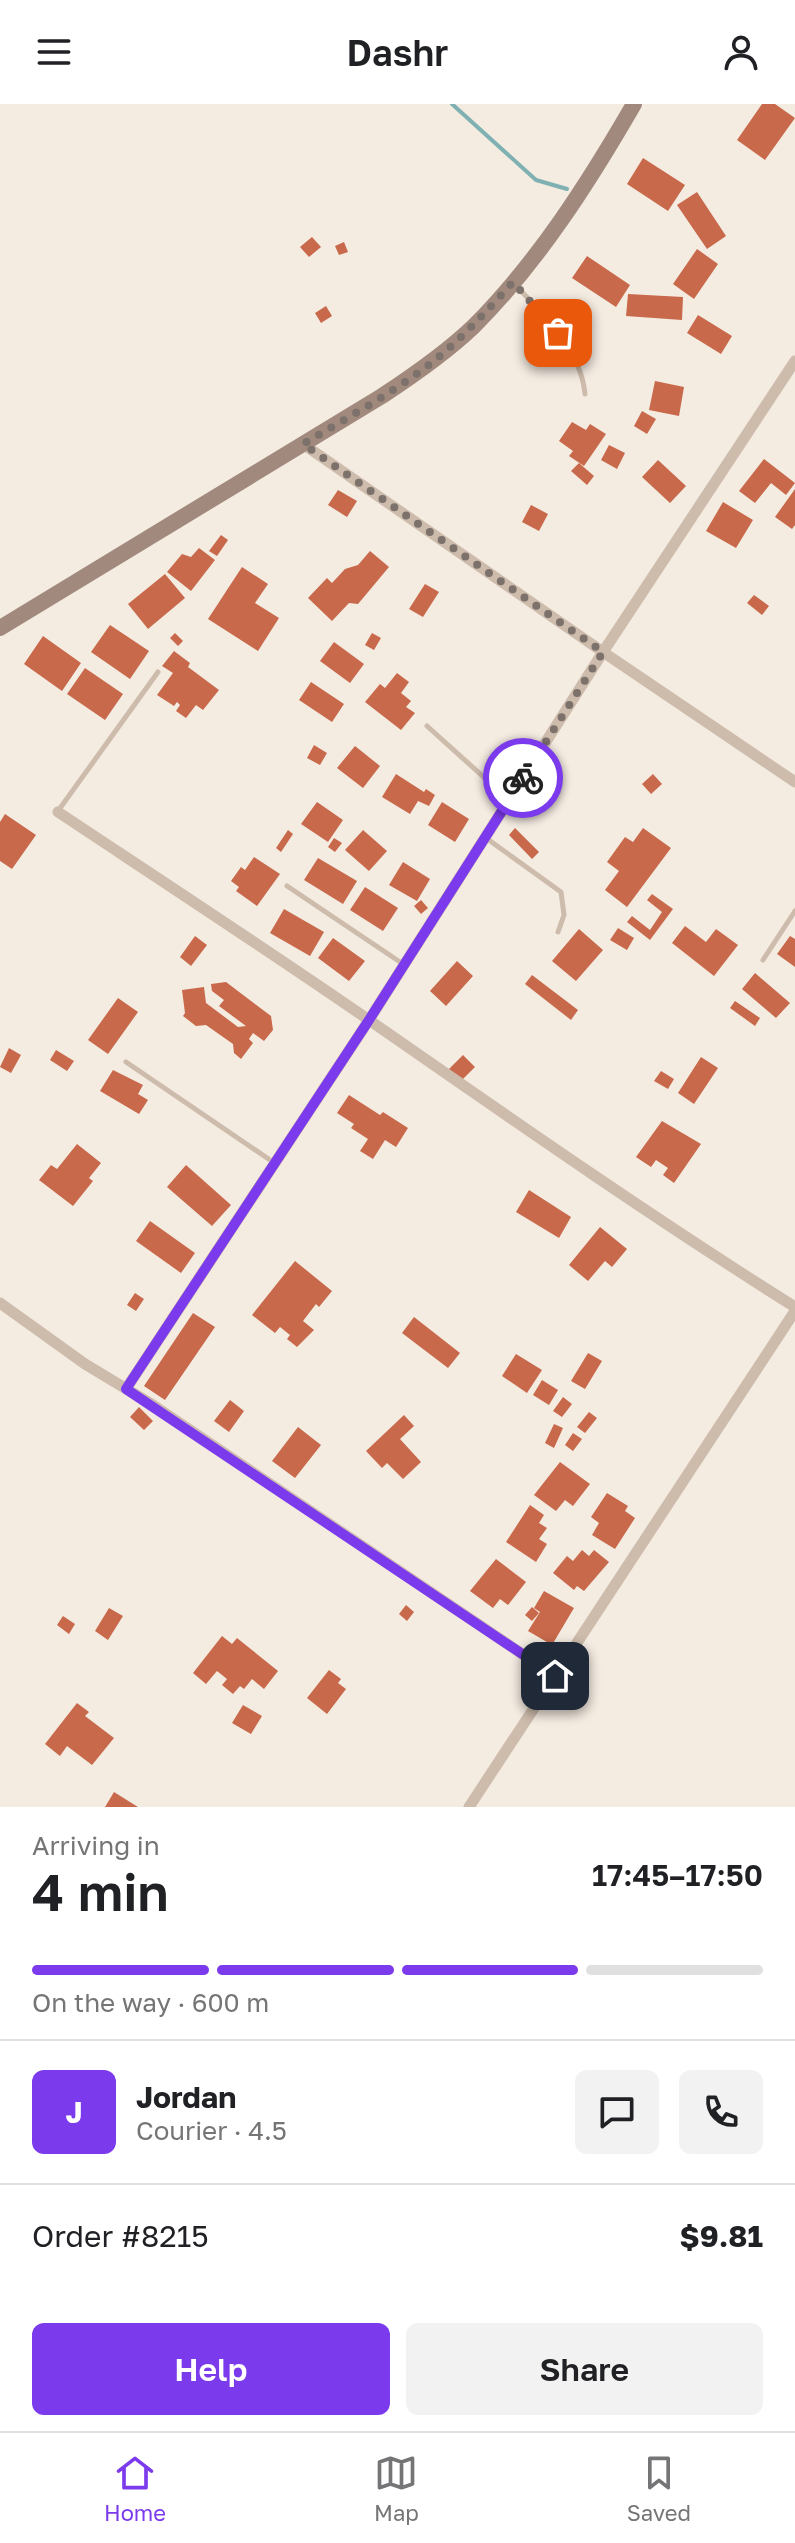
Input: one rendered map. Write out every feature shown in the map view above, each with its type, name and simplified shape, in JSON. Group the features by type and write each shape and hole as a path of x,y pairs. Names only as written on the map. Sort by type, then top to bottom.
{"street":[{"path":"0,628 375,401 433,362 474,326 513,282 565,212 634,104"},
{"path":"126,1389 795,361"},
{"path":"303,444 795,782"},
{"path":"58,812 795,1309 469,1807"},
{"path":"0,1303 85,1364 555,1676"}],"lane":[{"path":"513,282 540,311 576,359 583,375 585,394"},
{"path":"58,812 158,672"},
{"path":"427,726 509,800"},
{"path":"485,837 561,892 564,915 558,932"},
{"path":"287,886 404,965"},
{"path":"763,960 795,911"},
{"path":"126,1062 274,1162"}],"building":[{"path":"762,104 775,104 795,118 765,160 737,140"},
{"path":"643,158 685,185 668,211 627,184"},
{"path":"697,192 726,236 707,249 677,205"},
{"path":"312,237 321,247 309,257 300,247"},
{"path":"344,242 348,252 339,255 335,246"},
{"path":"697,249 718,264 694,299 673,284"},
{"path":"587,256 630,285 616,307 572,278"},
{"path":"628,294 683,297 682,320 626,316"},
{"path":"326,306 332,316 321,323 315,313"},
{"path":"698,315 732,336 721,354 687,333"},
{"path":"655,381 684,387 679,416 649,410"},
{"path":"642,411 656,419 647,434 634,426"},
{"path":"572,422 586,430 590,424 606,434 584,466 569,456 573,451 559,441"},
{"path":"609,445 625,453 617,469 601,460"},
{"path":"764,459 795,483 786,495 771,483 755,503 739,491"},
{"path":"658,460 686,486 670,503 642,477"},
{"path":"579,463 594,476 587,485 571,471"},
{"path":"795,489 795,525 792,529 775,517"},
{"path":"338,490 357,501 347,517 328,505"},
{"path":"723,502 753,520 736,548 706,531"},
{"path":"531,505 548,514 539,531 522,522"},
{"path":"221,535 228,540 217,556 209,551"},
{"path":"199,548 215,560 191,591 167,572 182,554 191,557"},
{"path":"370,551 389,567 358,604 349,603 332,621 308,598 327,578 332,583 345,569 358,565"},
{"path":"242,567 268,584 255,603 279,618 258,651 208,619"},
{"path":"165,574 185,598 148,629 128,604"},
{"path":"425,584 439,592 423,617 409,609"},
{"path":"754,595 769,606 762,615 747,603"},
{"path":"110,625 149,651 130,679 91,652"},
{"path":"175,633 183,641 178,646 170,638"},
{"path":"372,633 381,638 374,650 365,645"},
{"path":"43,636 81,663 62,691 24,664"},
{"path":"334,642 364,664 350,683 320,661"},
{"path":"174,651 190,663 188,667 219,690 203,710 196,705 186,718 176,711 180,705 177,702 174,706 157,695 173,673 162,666"},
{"path":"85,668 123,694 105,720 67,694"},
{"path":"397,673 409,682 401,693 411,701 406,707 415,713 401,730 365,702 380,684 385,688"},
{"path":"311,682 344,704 332,722 299,700"},
{"path":"314,745 327,753 320,765 307,758"},
{"path":"355,746 380,766 363,788 337,768"},
{"path":"396,774 424,792 426,789 435,795 429,806 418,801 410,814 382,797"},
{"path":"653,774 662,784 651,794 642,784"},
{"path":"317,802 343,820 328,842 301,824"},
{"path":"442,802 469,819 455,842 428,825"},
{"path":"5,814 36,835 12,869 0,861 0,822"},
{"path":"515,828 539,852 532,859 509,835"},
{"path":"643,828 671,848 627,907 605,890 619,871 607,862 625,837 633,842"},
{"path":"288,830 293,834 281,852 276,848"},
{"path":"363,830 387,851 369,871 345,850"},
{"path":"334,838 342,843 335,852 328,847"},
{"path":"254,857 280,874 257,906 236,891 239,887 231,881 241,867 245,870"},
{"path":"318,858 357,881 343,904 304,880"},
{"path":"403,862 430,879 417,901 389,885"},
{"path":"365,887 398,908 383,931 350,910"},
{"path":"652,894 673,909 650,940 627,922 632,916 650,930 662,912 647,900"},
{"path":"421,900 428,908 421,914 414,906"},
{"path":"284,909 324,932 310,956 270,933"},
{"path":"685,926 706,942 716,929 738,945 714,976 672,943"},
{"path":"618,928 634,938 627,950 610,940"},
{"path":"579,929 603,950 576,981 552,961"},
{"path":"195,936 207,945 191,966 180,957"},
{"path":"790,936 795,939 795,967 777,954"},
{"path":"333,938 365,961 349,981 318,958"},
{"path":"457,961 473,976 446,1006 430,991"},
{"path":"755,973 790,1003 776,1018 742,989"},
{"path":"532,975 578,1010 571,1020 525,984"},
{"path":"226,982 271,1016 273,1030 264,1041 253,1033 249,1039 253,1043 241,1059 234,1053 233,1044 206,1025 196,1026 183,1016 182,990 204,987 206,1003 238,1027 246,1026 219,1006 224,1000 212,991 211,984"},
{"path":"118,998 138,1012 108,1054 88,1040"},
{"path":"735,1001 760,1018 755,1026 730,1008"},
{"path":"9,1048 21,1055 11,1073 0,1067"},
{"path":"56,1050 74,1061 67,1071 50,1060"},
{"path":"463,1055 475,1067 459,1083 447,1071"},
{"path":"701,1057 718,1068 694,1104 678,1093"},
{"path":"113,1070 143,1085 138,1094 148,1100 139,1114 100,1091"},
{"path":"661,1071 674,1079 668,1089 654,1081"},
{"path":"349,1095 408,1128 396,1147 385,1140 373,1159 360,1151 368,1139 351,1128 354,1124 337,1113"},
{"path":"662,1121 701,1144 674,1183 663,1175 668,1168 656,1160 651,1167 636,1157"},
{"path":"77,1144 101,1163 89,1178 93,1181 73,1206 39,1180 51,1165 57,1169"},
{"path":"186,1165 231,1205 212,1226 167,1187"},
{"path":"529,1190 571,1217 559,1238 516,1212"},
{"path":"150,1221 195,1253 181,1273 136,1241"},
{"path":"600,1227 627,1249 612,1267 605,1261 588,1281 569,1265"},
{"path":"295,1261 332,1291 319,1307 316,1304 303,1321 314,1330 297,1347 287,1339 290,1335 280,1327 275,1333 252,1315"},
{"path":"135,1293 144,1299 136,1311 127,1305"},
{"path":"193,1313 215,1327 165,1400 144,1386"},
{"path":"414,1317 460,1353 448,1368 402,1333"},
{"path":"588,1353 602,1361 585,1389 571,1381"},
{"path":"516,1354 542,1370 527,1393 502,1376"},
{"path":"542,1380 558,1390 549,1405 533,1395"},
{"path":"563,1397 572,1404 562,1417 553,1411"},
{"path":"230,1400 244,1411 229,1432 214,1421"},
{"path":"139,1407 153,1421 144,1430 130,1417"},
{"path":"589,1412 597,1418 585,1433 577,1427"},
{"path":"404,1415 414,1426 400,1439 421,1462 403,1479 387,1463 382,1468 366,1451"},
{"path":"554,1424 563,1428 554,1448 545,1443"},
{"path":"298,1427 321,1445 295,1478 272,1461"},
{"path":"573,1433 582,1439 573,1451 565,1445"},
{"path":"560,1462 590,1484 573,1506 565,1500 556,1511 534,1495"},
{"path":"607,1493 628,1506 625,1511 635,1518 615,1549 592,1535 599,1523 591,1517"},
{"path":"530,1505 544,1515 539,1523 547,1528 539,1539 547,1544 536,1562 506,1542"},
{"path":"582,1550 589,1556 594,1550 609,1562 584,1591 577,1586 574,1590 553,1573 567,1556 573,1561"},
{"path":"496,1559 526,1582 508,1605 500,1599 493,1608 470,1591"},
{"path":"544,1591 574,1608 552,1645 528,1631 540,1612 534,1608"},
{"path":"406,1605 414,1612 407,1621 399,1614"},
{"path":"532,1607 539,1613 532,1621 525,1615"},
{"path":"109,1608 123,1616 108,1640 95,1631"},
{"path":"63,1616 75,1624 69,1634 57,1625"},
{"path":"222,1636 232,1644 237,1638 278,1671 264,1689 252,1679 244,1689 240,1686 233,1694 222,1685 227,1679 217,1671 206,1684 193,1673"},
{"path":"329,1670 341,1679 338,1683 346,1689 327,1714 307,1698"},
{"path":"77,1703 89,1712 85,1716 114,1738 92,1765 67,1746 60,1756 45,1744"},
{"path":"243,1705 262,1716 251,1734 232,1723"},
{"path":"114,1792 138,1807 105,1807"}],"waterway":[{"path":"452,104 536,180 567,189"}],"way so far":[{"path":"523,778 603,652 303,444 433,362 474,326 513,282 558,333"}],"route":[{"path":"523,778 369,1020 126,1389 555,1676"}]}
